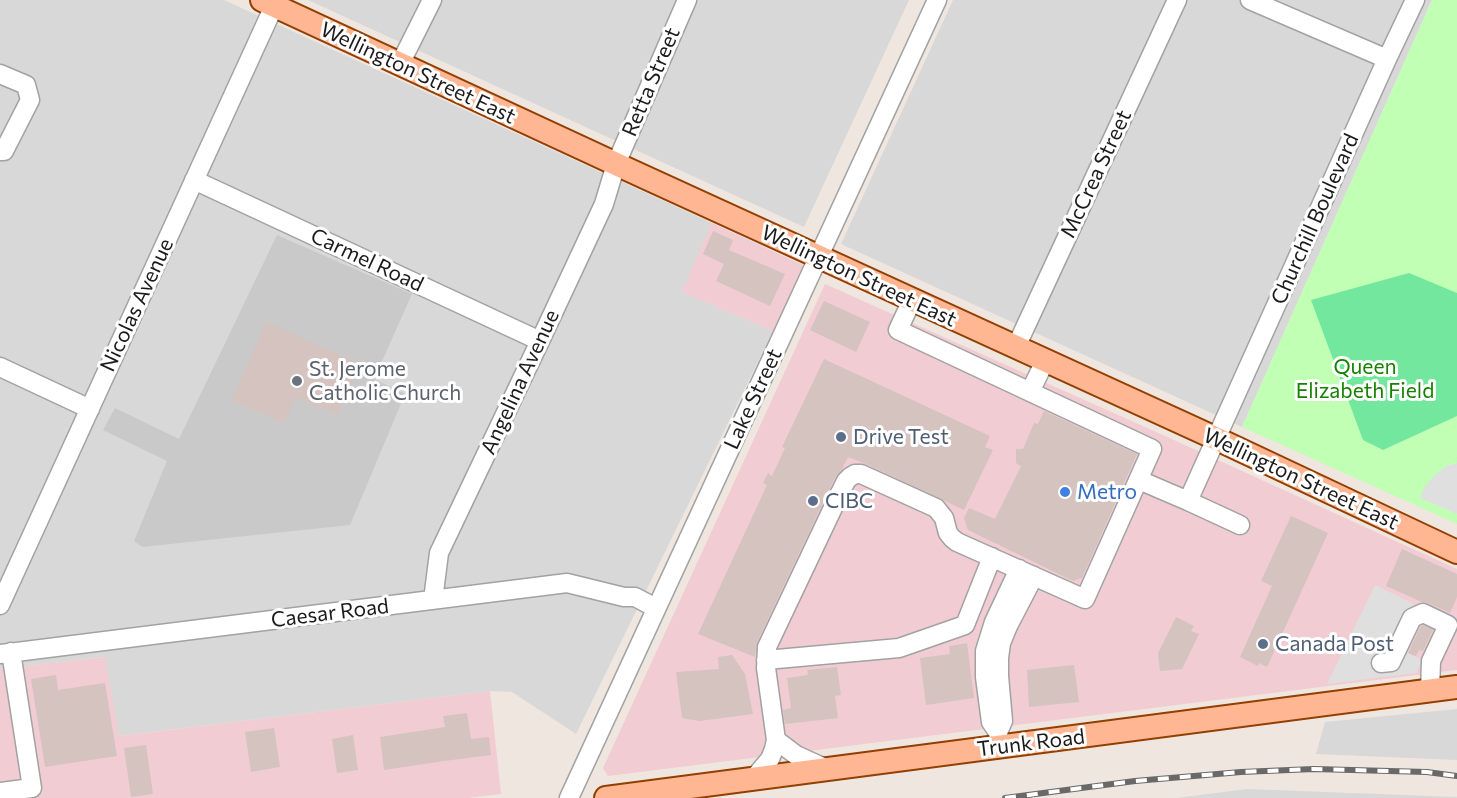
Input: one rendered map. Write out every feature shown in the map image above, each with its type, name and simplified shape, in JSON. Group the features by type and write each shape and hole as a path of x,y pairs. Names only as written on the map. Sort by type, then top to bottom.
{"main road":[{"name":"Wellington Street East","path":"268,3 1215,438 1457,552"},
{"name":"Trunk Road","path":"606,798 826,769 999,740 1457,687"}],"street":[{"path":"400,64 432,0"},
{"name":"Retta Street","path":"616,164 687,0"},
{"name":"Lake Street","path":"569,798 938,0"},
{"name":"McCrea Street","path":"1016,347 1177,0"},
{"path":"1250,0 1387,59"},
{"name":"Churchill Boulevard","path":"1188,501 1415,0"},
{"name":"Nicolas Avenue","path":"0,605 194,180 268,3"},
{"path":"0,74 26,85 30,100 4,151 0,151"},
{"name":"Angelina Avenue","path":"433,600 439,553 604,204 616,164"},
{"name":"Carmel Road","path":"194,180 540,340"},
{"path":"753,779 770,759 776,740 766,660 768,647 840,493 846,482 855,474 861,474 936,508 944,518 948,533 952,538 1085,599 1152,449 898,330 912,300"},
{"path":"1030,392 1045,361"},
{"path":"0,368 90,409"},
{"path":"1139,480 1240,525"},
{"path":"766,660 899,648 965,625 992,557"},
{"path":"999,740 1003,721 999,676 1001,643 1027,573"},
{"name":"Caesar Road","path":"5,653 567,583 624,597 635,597 656,608"},
{"path":"1381,663 1390,662 1412,618 1423,613 1448,625 1431,661 1430,691"},
{"path":"0,792 33,788 5,653"},
{"path":"776,740 796,755 826,769"}],"shaded area":[{"path":"0,0 224,0 712,223 683,292 773,331 576,734 512,692 490,691 118,736 104,657 0,669"},
{"path":"308,0 909,0 804,227"},
{"path":"953,0 1432,0 1242,427 841,244"},
{"path":"712,223 803,265 773,331 682,292"},
{"path":"277,235 412,294 374,379 405,394 350,525 142,547 134,541 167,461 103,430 115,408 179,439"},
{"path":"825,284 1457,569 1457,670 608,776 603,768"},
{"path":"1457,463 1457,514 1420,498 1424,488 1435,475 1446,466"},
{"path":"1375,585 1414,604 1393,646 1422,660 1416,673 1327,684"},
{"path":"105,657 119,736 490,691 501,794 468,798 0,798 0,669"},
{"path":"1457,709 1457,760 1316,754 1325,722"},
{"path":"1247,789 1457,797 1457,798 1176,798"}],"green space":[{"name":"Queen Elizabeth Field","path":"1432,0 1457,0 1457,524 1242,427"},
{"path":"1409,273 1457,293 1457,416 1383,450 1363,440 1311,300"}],"building":[{"path":"713,231 733,240 729,250 785,274 770,306 716,281 724,264 703,254"},
{"path":"824,301 870,322 856,352 810,330"},
{"name":"St. Jerome Catholic Church","path":"266,322 360,364 337,415 296,397 284,423 232,400"},
{"path":"824,359 990,436 985,447 993,450 964,510 848,457 830,488 757,642 755,657 698,634 767,485 763,483 768,473 772,476 785,448 782,447"},
{"path":"1044,411 1137,454 1082,578 1073,581 968,530 964,518 969,508 995,519 1021,466 1016,463 1016,449 1023,449 1034,423 1038,424"},
{"path":"1291,516 1328,533 1267,667 1259,663 1258,666 1240,657 1272,586 1261,581"},
{"path":"1402,549 1457,574 1457,597 1450,613 1386,586"},
{"path":"1176,617 1194,626 1191,631 1199,634 1182,669 1160,671 1158,653"},
{"path":"1423,625 1433,630 1423,651 1419,650 1416,656 1408,653"},
{"path":"967,643 974,698 926,705 920,658 950,654 949,646"},
{"path":"732,655 745,674 753,714 699,721 682,718 676,672 719,669 718,657"},
{"path":"1074,665 1079,702 1029,707 1027,670"},
{"path":"837,667 841,695 835,696 838,718 785,724 783,710 791,708 787,678 808,675 807,670"},
{"path":"56,675 58,690 105,683 117,756 45,767 31,679"},
{"path":"467,713 471,739 489,737 491,755 384,770 380,737 445,727 443,716"},
{"path":"274,728 280,767 251,772 245,732"},
{"path":"353,735 358,770 337,773 332,739"},
{"path":"146,745 153,794 131,797 124,748"}],"railway":[{"path":"1005,798 1135,781 1241,772 1314,769 1427,772 1457,776"}],"place":[{"name":"St. Jerome Catholic Church","path":"297,381"},
{"name":"Drive Test","path":"841,437"},
{"name":"Metro","path":"1065,492"},
{"name":"CIBC","path":"813,501"},
{"name":"Canada Post","path":"1263,644"}]}
